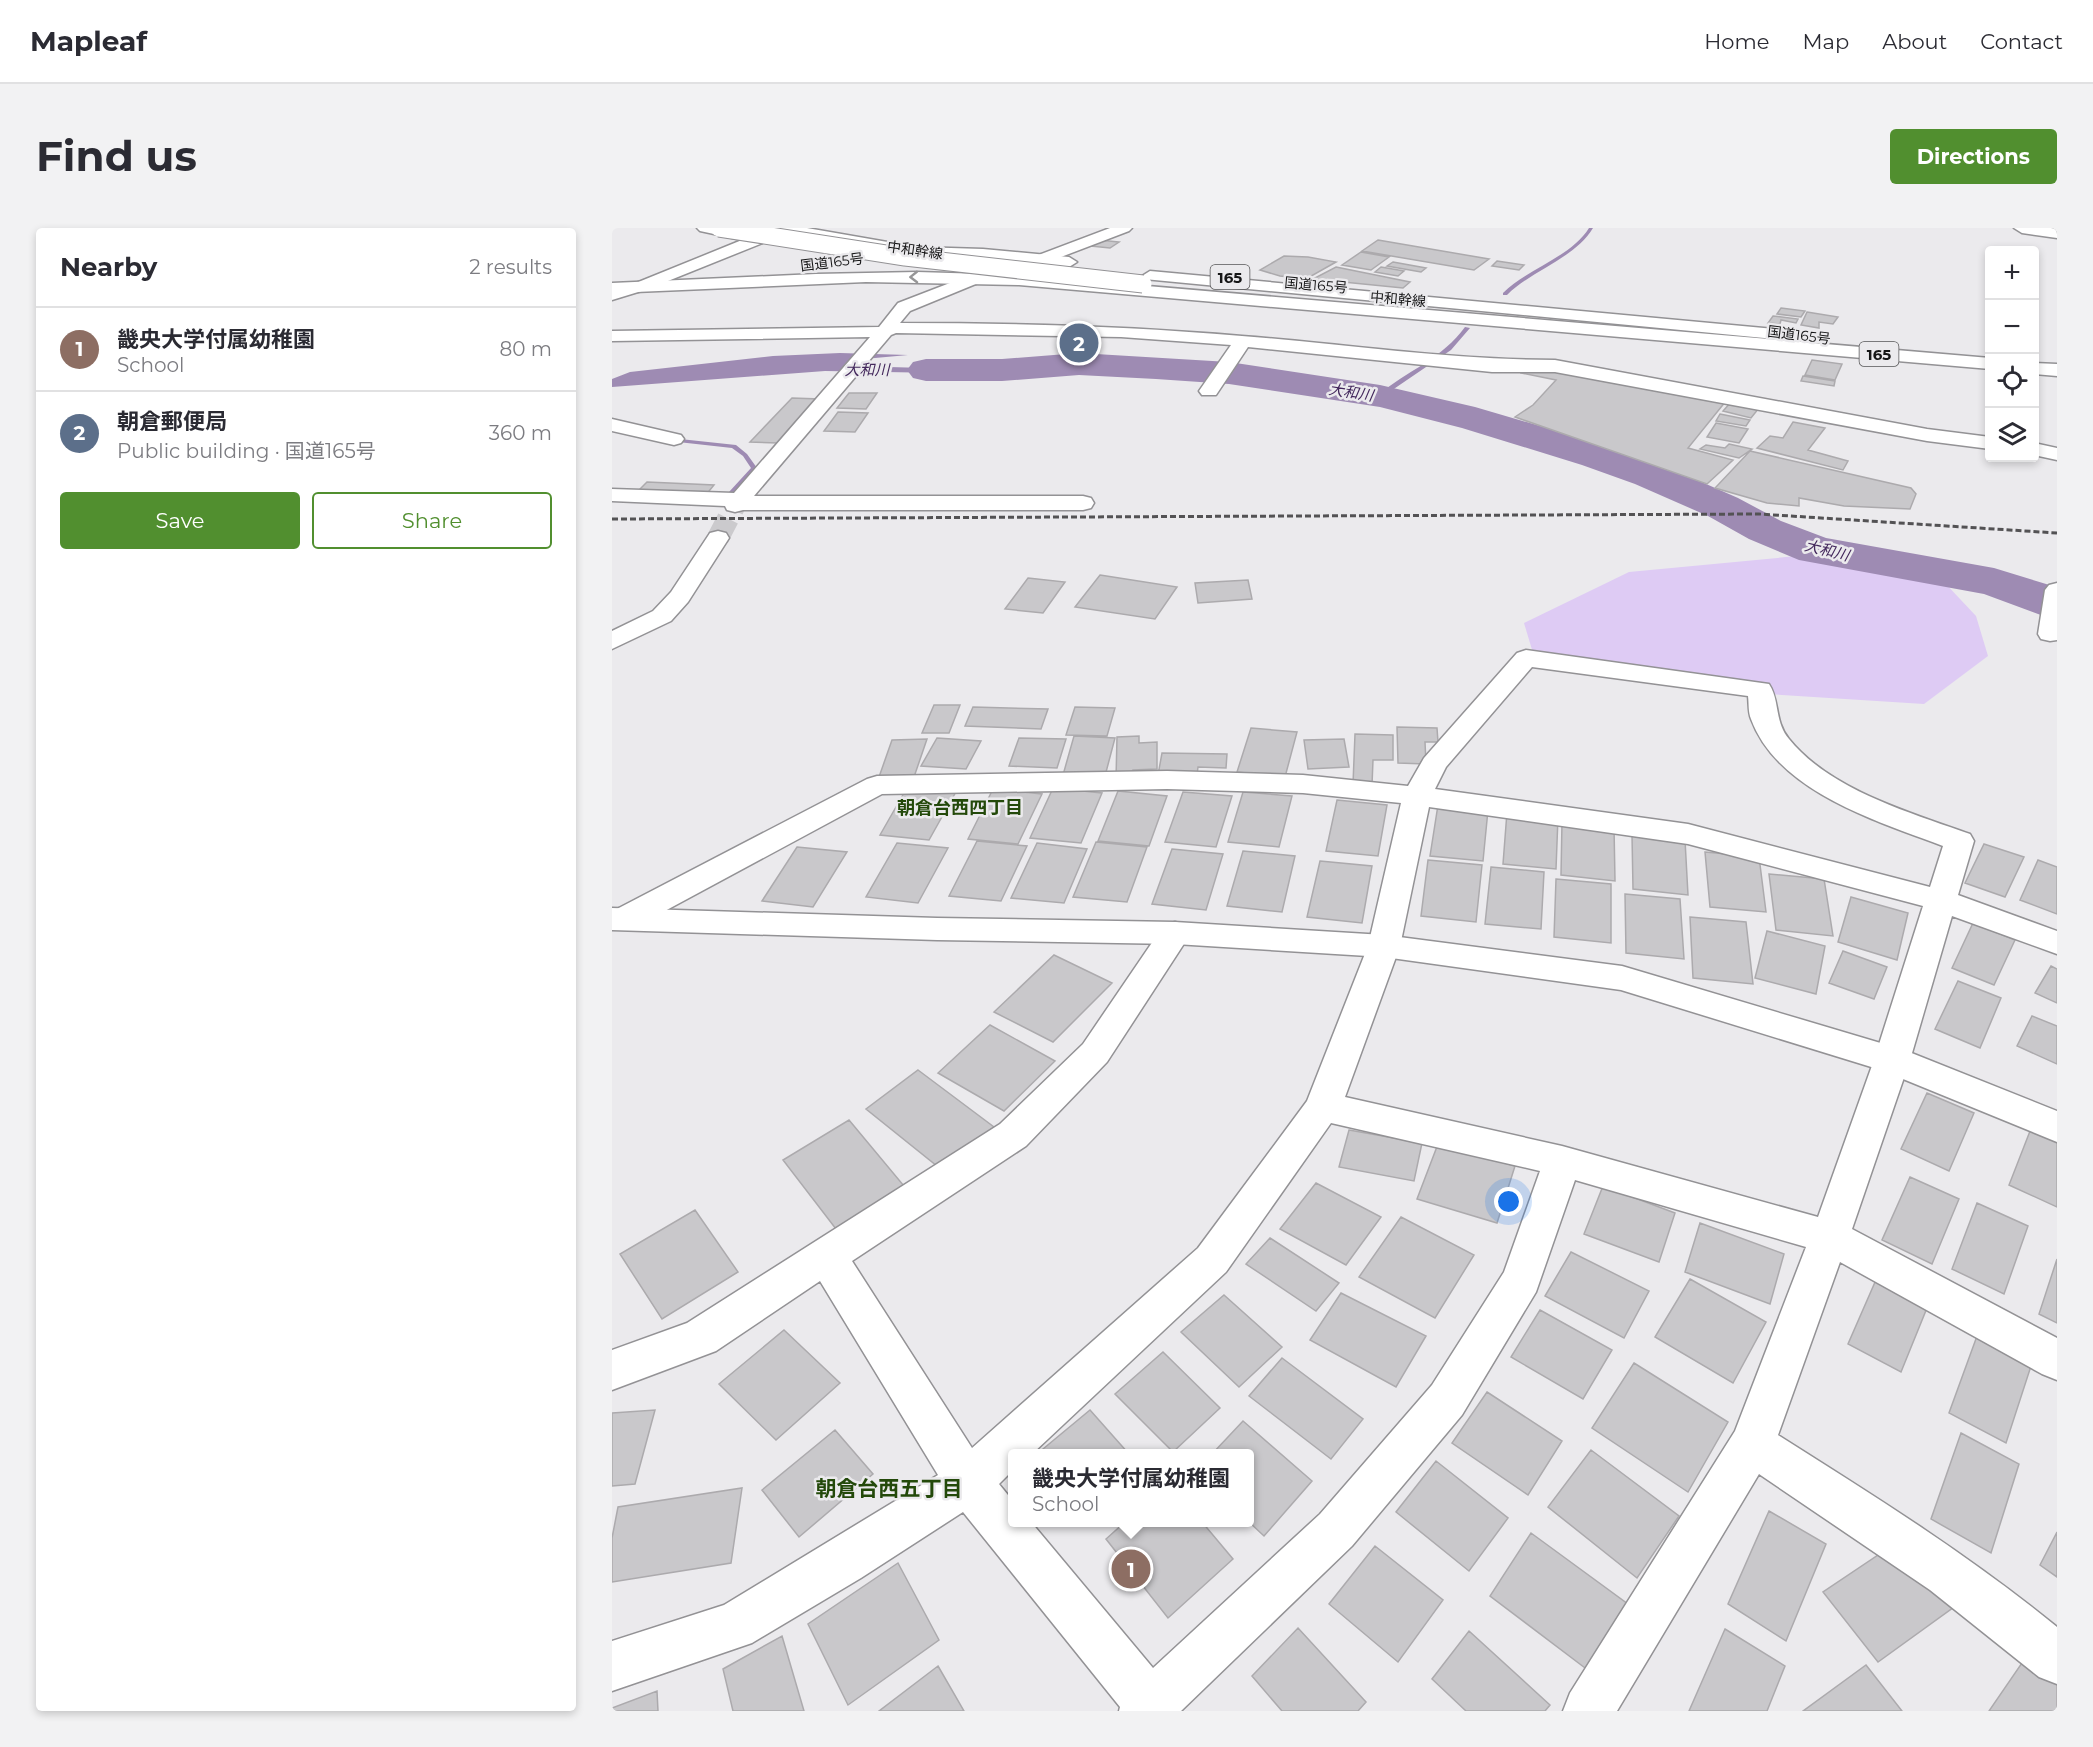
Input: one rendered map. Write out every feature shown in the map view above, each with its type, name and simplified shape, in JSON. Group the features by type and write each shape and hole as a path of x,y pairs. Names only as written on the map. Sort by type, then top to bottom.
{"main road":[{"name":"中和幹線","path":"705,228 1147,280 1818,338"},
{"name":"中和幹線","path":"719,228 905,257 1768,343"},
{"path":"612,295 642,286 762,233 782,228 916,251"},
{"path":"1039,261 1124,228"},
{"path":"2022,228 2057,232"},
{"name":"国道165号","path":"642,286 916,251 1006,255 1039,261 1531,305 1713,324 1818,338 1985,353"},
{"path":"736,502 850,373 904,307 994,271"},
{"name":"国道165号","path":"612,288 877,278 974,278 1545,327 1768,343 1985,364"},
{"path":"612,336 882,332 895,328 982,328 1121,332 1244,341 1492,366 1554,366 1664,385 1755,405 1927,435 1985,442"},
{"path":"1209,391 1244,341"},
{"path":"2039,357 2057,359"},
{"path":"2039,368 2057,370"},
{"path":"612,425 674,439"},
{"path":"2039,450 2057,454"},
{"path":"612,495 736,502 1083,503"},
{"path":"612,641 662,616 680,597 718,538"},
{"path":"2050,634 2057,591"},
{"path":"612,1666 735,1626 844,1561 968,1482 1212,1260 1323,1107 1384,946 1417,796 1434,764 1526,658 1760,690 1765,719 1782,749 1821,782 1859,802 1959,841 1892,1060 1830,1238 1752,1444 1590,1710"},
{"path":"619,918 877,785 1167,780 1303,784 1417,796 1688,834 1940,900 2057,943"},
{"path":"619,918 925,929 1175,933 1384,946 1622,978 1892,1060 2057,1127"},
{"path":"612,1370 701,1337 1013,1135 1095,1053 1175,933"},
{"path":"1323,1107 1562,1161 1830,1238 2057,1360"},
{"path":"827,1257 968,1482 1150,1709 1336,1530 1447,1400 1522,1279 1562,1161"},
{"path":"1752,1444 1880,1526 2025,1631 2057,1659"}],"shaded area":[{"path":"1850,551 1929,566 1976,616 1988,656 1924,704 1752,693 1533,653 1524,623 1629,572"}],"water":[{"name":"大和川","path":"840,353 908,355 853,360 853,366 1017,368 1004,374 825,371 612,387 612,379 630,372 773,356"}],"building":[{"path":"1099,240 1119,242 1110,248 1090,246"},
{"path":"1378,240 1489,259 1474,270 1362,251"},
{"path":"1361,252 1389,257 1371,270 1342,265"},
{"path":"1284,256 1336,262 1306,279 1280,276 1260,270"},
{"path":"1497,261 1524,265 1519,270 1492,266"},
{"path":"1393,262 1426,268 1421,272 1387,266"},
{"path":"1336,267 1410,282 1403,288 1313,279"},
{"path":"1381,267 1404,271 1398,276 1375,272"},
{"path":"1781,308 1805,311 1801,317 1777,314"},
{"path":"1807,312 1838,317 1833,324 1819,322 1819,328 1801,325"},
{"path":"1773,316 1798,319 1796,323 1781,320 1780,324 1768,323"},
{"path":"1812,360 1842,364 1835,380 1805,375"},
{"path":"1523,369 1557,369 1726,401 1688,448 1733,460 1707,484 1515,417 1533,405 1556,380 1521,373"},
{"path":"1803,376 1835,381 1834,386 1801,381"},
{"path":"849,393 877,393 866,409 837,408"},
{"path":"792,398 819,399 778,443 750,442"},
{"path":"1731,402 1759,408 1751,418 1723,411"},
{"path":"838,412 868,413 855,432 824,431"},
{"path":"1720,414 1750,420 1746,426 1716,421"},
{"path":"1793,422 1825,428 1808,450 1848,461 1843,470 1757,448 1770,436 1783,438"},
{"path":"1716,423 1748,429 1739,443 1707,437"},
{"path":"1729,444 1752,449 1739,458 1700,449 1706,445 1725,448"},
{"path":"1750,451 1911,488 1916,494 1910,509 1844,506 1799,498 1799,506 1767,503 1715,488"},
{"path":"647,482 714,485 705,496 636,493"},
{"path":"1100,575 1177,587 1155,619 1075,607"},
{"path":"1028,578 1065,582 1043,613 1005,609"},
{"path":"1248,580 1252,599 1198,603 1195,583"},
{"path":"934,705 960,705 949,733 922,733"},
{"path":"973,707 1048,709 1041,729 965,726"},
{"path":"1075,707 1115,708 1107,736 1066,735"},
{"path":"1397,727 1437,728 1438,742 1425,742 1426,764 1398,763"},
{"path":"1251,728 1297,732 1285,777 1237,772"},
{"path":"1355,734 1393,735 1393,760 1373,760 1372,785 1353,784"},
{"path":"1074,736 1115,738 1105,776 1063,775"},
{"path":"1139,736 1139,743 1157,742 1157,769 1133,770 1133,778 1116,779 1117,737"},
{"path":"937,738 981,741 966,769 921,766"},
{"path":"1019,738 1066,739 1057,768 1009,766"},
{"path":"927,739 914,777 879,777 892,740"},
{"path":"1344,739 1349,767 1308,769 1304,740"},
{"path":"1162,753 1227,754 1226,768 1198,767 1197,775 1158,775"},
{"path":"908,786 957,790 929,840 880,835"},
{"path":"1053,788 1102,793 1081,843 1030,838"},
{"path":"993,789 1042,794 1018,844 968,839"},
{"path":"1118,791 1167,796 1149,846 1098,841"},
{"path":"1183,792 1232,796 1216,847 1165,842"},
{"path":"1243,792 1292,796 1279,847 1228,842"},
{"path":"1337,800 1387,805 1378,856 1326,851"},
{"path":"1438,805 1488,810 1483,861 1430,856"},
{"path":"1507,812 1558,817 1556,869 1503,864"},
{"path":"1562,822 1614,827 1615,881 1561,875"},
{"path":"1632,835 1685,840 1688,895 1633,889"},
{"path":"977,841 1027,846 1001,901 949,896"},
{"path":"1096,842 1147,847 1127,902 1073,897"},
{"path":"897,843 948,848 918,903 866,897"},
{"path":"1037,843 1087,849 1064,903 1011,898"},
{"path":"1984,844 2024,857 2005,897 1965,883"},
{"path":"797,847 847,852 813,907 762,901"},
{"path":"1172,849 1223,854 1206,910 1152,904"},
{"path":"1243,851 1295,856 1282,912 1227,906"},
{"path":"1705,852 1759,857 1766,912 1710,907"},
{"path":"1428,860 1482,865 1476,922 1421,916"},
{"path":"2038,860 2057,867 2057,914 2020,900"},
{"path":"1320,861 1372,866 1362,923 1307,917"},
{"path":"1491,867 1544,872 1541,929 1485,924"},
{"path":"1769,874 1824,879 1833,936 1776,930"},
{"path":"1556,879 1611,884 1611,943 1554,937"},
{"path":"1625,894 1680,899 1684,959 1626,953"},
{"path":"1851,897 1908,913 1897,960 1838,942"},
{"path":"1690,917 1746,922 1753,984 1693,978"},
{"path":"1973,923 2015,940 1994,985 1952,968"},
{"path":"1767,931 1825,946 1816,994 1755,978"},
{"path":"1843,951 1887,967 1874,999 1829,983"},
{"path":"1054,955 1112,983 1053,1042 994,1012"},
{"path":"2051,966 2057,969 2057,1003 2035,993"},
{"path":"1958,981 2001,998 1980,1048 1935,1029"},
{"path":"2032,1016 2057,1026 2057,1064 2017,1046"},
{"path":"990,1025 1055,1061 1004,1111 938,1073"},
{"path":"918,1070 994,1127 942,1170 866,1109"},
{"path":"1927,1093 1974,1113 1949,1171 1901,1149"},
{"path":"849,1120 904,1186 836,1229 783,1160"},
{"path":"2032,1126 2057,1137 2057,1207 2009,1185"},
{"path":"1349,1130 1422,1143 1414,1181 1339,1167"},
{"path":"1438,1144 1515,1166 1497,1223 1417,1199"},
{"path":"1910,1177 1959,1199 1932,1264 1882,1240"},
{"path":"1316,1183 1381,1217 1346,1265 1280,1229"},
{"path":"1603,1186 1675,1213 1659,1262 1584,1234"},
{"path":"1977,1203 2028,1226 2004,1294 1952,1269"},
{"path":"695,1210 738,1272 662,1319 620,1254"},
{"path":"1401,1217 1474,1255 1435,1318 1359,1277"},
{"path":"1700,1223 1784,1254 1770,1304 1685,1272"},
{"path":"1270,1238 1339,1283 1316,1311 1246,1264"},
{"path":"1571,1252 1649,1291 1624,1338 1545,1296"},
{"path":"2057,1259 2057,1323 2039,1314"},
{"path":"1879,1273 1931,1298 1901,1372 1848,1344"},
{"path":"1690,1279 1766,1322 1733,1383 1655,1337"},
{"path":"1341,1293 1426,1336 1396,1387 1310,1340"},
{"path":"1224,1295 1282,1347 1239,1387 1181,1332"},
{"path":"1540,1310 1612,1350 1583,1399 1511,1357"},
{"path":"784,1330 840,1383 776,1440 719,1384"},
{"path":"1977,1336 2032,1363 2006,1443 1949,1413"},
{"path":"1163,1352 1220,1408 1176,1449 1170,1449 1115,1394"},
{"path":"1282,1358 1363,1419 1331,1459 1249,1396"},
{"path":"1634,1363 1728,1422 1688,1492 1592,1428"},
{"path":"1487,1392 1562,1441 1528,1495 1452,1443"},
{"path":"655,1410 635,1484 612,1486 612,1413"},
{"path":"1090,1410 1125,1449 1043,1449"},
{"path":"1243,1421 1312,1481 1264,1536 1254,1527 1254,1449 1217,1449"},
{"path":"835,1430 873,1474 799,1537 762,1490"},
{"path":"1961,1433 2019,1464 1991,1553 1931,1519"},
{"path":"1591,1450 1679,1516 1637,1578 1548,1507"},
{"path":"1436,1461 1508,1518 1469,1571 1396,1512"},
{"path":"742,1488 731,1563 612,1582 612,1538 618,1507"},
{"path":"1769,1511 1826,1544 1786,1641 1728,1604"},
{"path":"1119,1527 1206,1527 1233,1559 1168,1618 1106,1539"},
{"path":"2057,1532 2057,1577 2040,1565"},
{"path":"1531,1533 1632,1607 1593,1674 1490,1596"},
{"path":"1899,1541 1954,1607 1878,1662 1823,1592"},
{"path":"1375,1546 1443,1600 1398,1662 1329,1604"},
{"path":"898,1563 939,1640 848,1705 808,1624"},
{"path":"1298,1628 1366,1702 1358,1711 1282,1711 1252,1676"},
{"path":"1725,1629 1785,1666 1767,1711 1689,1711"},
{"path":"1469,1631 1550,1705 1545,1711 1466,1711 1432,1679"},
{"path":"782,1636 804,1711 733,1711 723,1669"},
{"path":"2026,1657 2057,1684 2057,1711 1989,1711"},
{"path":"1866,1665 1902,1711 1803,1711"},
{"path":"938,1666 964,1711 879,1711"},
{"path":"657,1691 658,1711 612,1711 612,1708"}],"waterway":[{"path":"1505,294 1515,284 1569,250 1586,236 1591,228"},
{"path":"1380,396 1449,349 1467,328"},
{"name":"大和川","path":"926,370 1002,370 1079,364 1156,368 1229,373 1380,396 1475,419 1597,456 1650,475 1723,507 1765,530 1815,550 1994,582 2039,597 2057,606"},
{"path":"680,441 734,446 745,455 754,468 731,493"}],"tunnel":[{"path":"718,538 735,505"}],"railway":[{"path":"612,519 1759,514 2057,533"}],"place":[{"name":"朝倉郵便局","path":"1079,343"},
{"name":"畿央大学付属幼稚園","path":"1131,1569"}],"district":[{"name":"朝倉台西四丁目","path":"960,808"},
{"name":"朝倉台西五丁目","path":"889,1488"}]}
